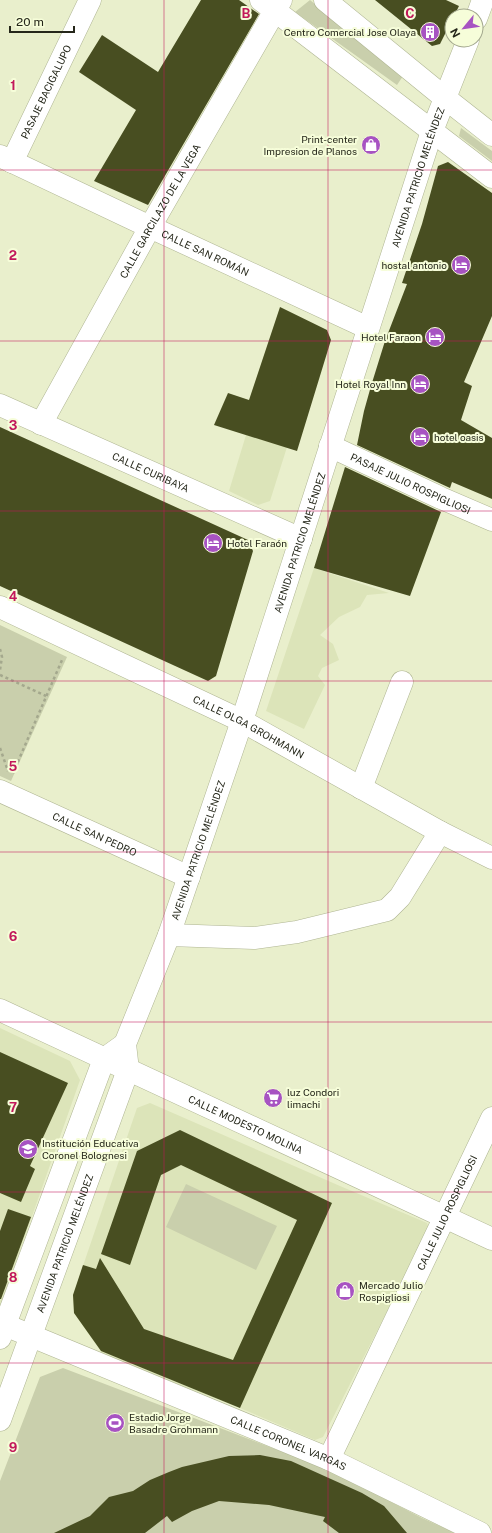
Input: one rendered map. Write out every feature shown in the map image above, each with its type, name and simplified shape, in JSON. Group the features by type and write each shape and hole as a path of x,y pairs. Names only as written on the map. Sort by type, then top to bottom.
{"street":[{"name":"PASAJE BACIGALUPO","path":"6,159 90,0"},
{"path":"325,0 492,135"},
{"path":"273,4 492,177"},
{"name":"CALLE GARCILAZO DE LA VEGA","path":"41,424 273,4"},
{"name":"AVENIDA PATRICIO MELÉNDEZ","path":"2,1408 31,1336 128,1070 125,1044 169,935 189,877 242,721 432,131 465,48"},
{"name":"CALLE SAN ROMÁN","path":"6,159 368,328"},
{"name":"CALLE CURIBAYA","path":"0,405 301,539"},
{"name":"PASAJE JULIO ROSPIGLIOSI","path":"330,446 492,520"},
{"name":"CALLE OLGA GROHMANN","path":"0,607 242,721 440,832 492,858"},
{"path":"361,788 402,682"},
{"name":"CALLE SAN PEDRO","path":"6,781 189,877"},
{"path":"169,935 254,938 296,932 387,910 400,897 440,832"},
{"name":"CALLE MODESTO MOLINA","path":"0,1010 492,1239"},
{"path":"2,1331 104,1059 125,1044"},
{"name":"CALLE JULIO ROSPIGLIOSI","path":"329,1459 492,1118"},
{"name":"CALLE CORONEL VARGAS","path":"2,1331 31,1336 329,1459 480,1533"}],"path":[{"path":"0,649 2,657 0,670"},
{"path":"6,781 63,658"},
{"path":"0,675 46,696"},
{"path":"0,748 6,781"}],"shaded area":[{"path":"310,0 403,76 397,85 295,12"},
{"path":"461,128 492,151 492,161 459,136"},
{"path":"246,435 287,447 270,501 258,505 229,491"},
{"path":"314,568 389,593 367,595 360,607 339,617 320,635 333,644 339,660 322,668 318,676 325,685 304,729 266,711"},
{"path":"0,625 67,657 11,781 0,776"},
{"name":"Institución Educativa Coronel Bolognesi","path":"0,1028 70,1061 80,1080 0,1307"},
{"path":"150,1103 427,1223 429,1229 323,1437 315,1440 240,1408 104,1356 74,1313 73,1295 137,1108"},
{"path":"186,1184 277,1226 256,1270 166,1227"},
{"name":"Estadio Jorge Basadre Grohmann","path":"63,1368 327,1469 422,1518 455,1533 0,1533 0,1481 40,1377"}],"building":[{"path":"201,0 239,0 259,14 148,205 94,181 136,110 79,72 102,35 158,72"},
{"name":"Centro Comercial Jose Olaya","path":"375,0 446,0 459,6 458,8 444,8 444,36 440,44 432,46"},
{"path":"448,162 492,193 492,316 464,382 472,386 461,420 492,438 492,499 452,482 450,488 357,445 371,386 385,341 407,284 402,283 422,224 438,166"},
{"path":"280,307 327,330 331,340 297,451 214,425 228,393 249,400"},
{"path":"0,427 248,540 253,551 216,676 208,681 0,586"},
{"path":"345,467 441,512 410,596 314,568"},
{"path":"0,1052 68,1083 30,1166 35,1169 21,1202 0,1193"},
{"path":"180,1130 332,1203 240,1408 101,1351 74,1313 73,1295 83,1265 96,1269 100,1258 144,1329 233,1360 297,1220 181,1165 161,1175 130,1265 101,1254 137,1151"},
{"path":"8,1209 31,1217 0,1299 0,1231"},
{"path":"260,1455 291,1461 362,1493 384,1506 407,1533 339,1533 323,1521 325,1517 269,1505 219,1501 192,1511 172,1522 167,1516 145,1533 54,1533 90,1516 109,1497 133,1491 150,1480 182,1467 229,1456"}],"place":[{"name":"Centro Comercial Jose Olaya","path":"430,32"},
{"name":"Print-center Impresion de Planos","path":"371,145"},
{"name":"hostal antonio","path":"461,265"},
{"name":"Hotel Faraon","path":"435,337"},
{"name":"Hotel Royal Inn","path":"420,384"},
{"name":"hotel oasis","path":"420,437"},
{"name":"Hotel Faraón","path":"213,543"},
{"name":"luz Condori limachi","path":"273,1098"},
{"name":"Institución Educativa Coronel Bolognesi","path":"28,1149"},
{"name":"Mercado Julio Rospigliosi","path":"345,1291"},
{"name":"Estadio Jorge Basadre Grohmann","path":"115,1423"}]}
